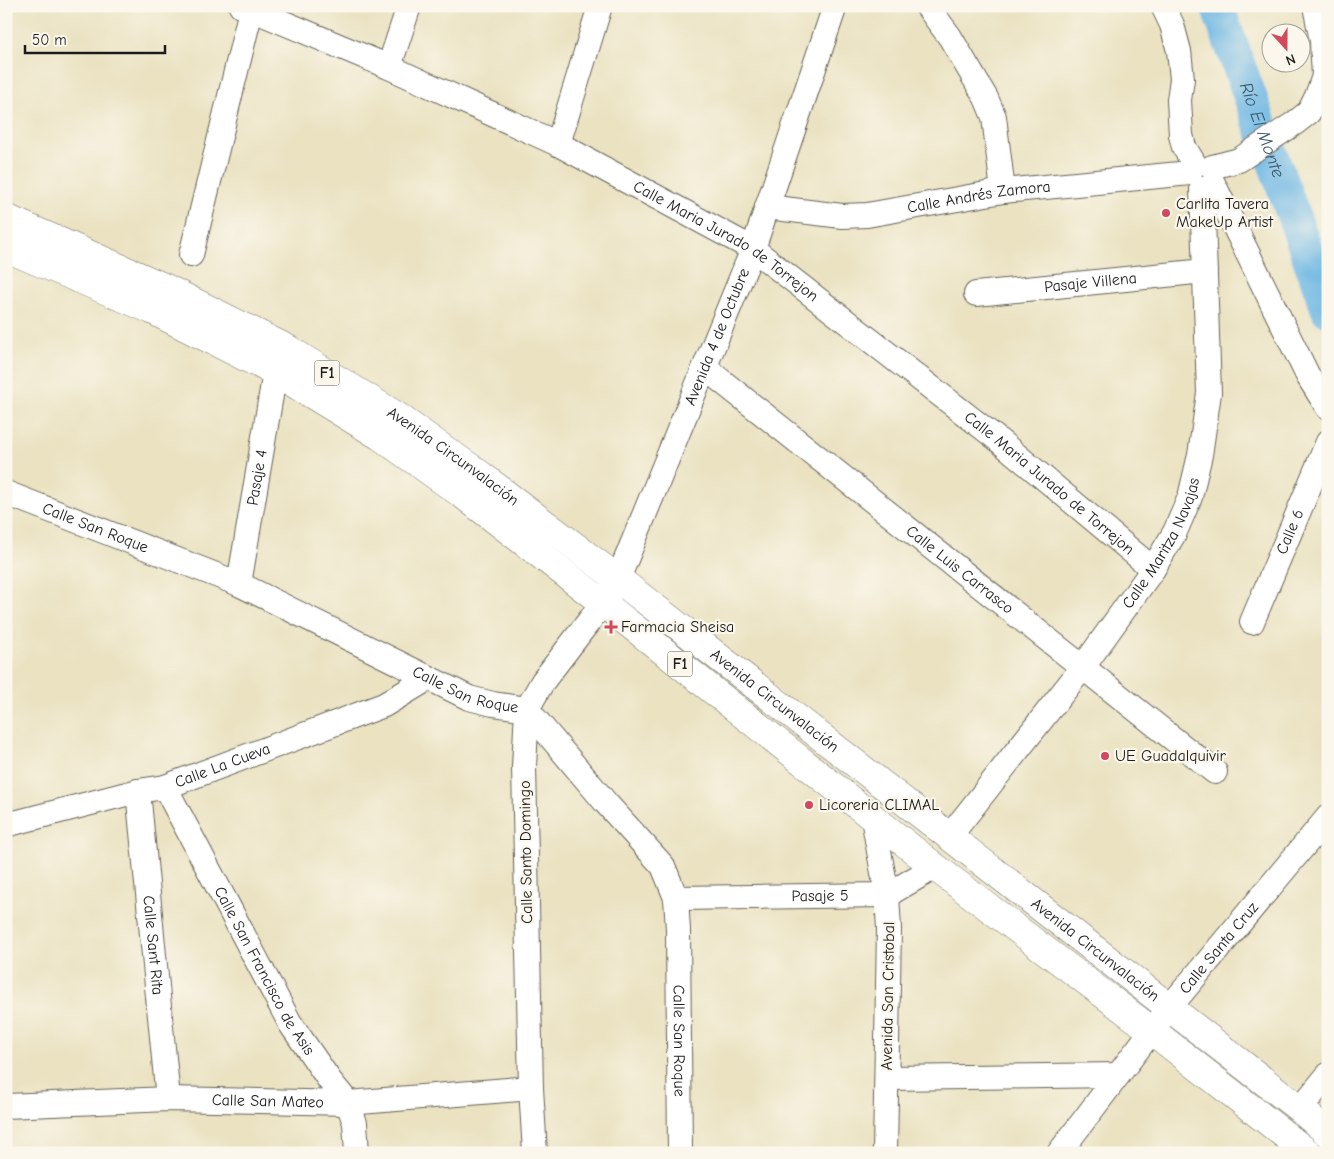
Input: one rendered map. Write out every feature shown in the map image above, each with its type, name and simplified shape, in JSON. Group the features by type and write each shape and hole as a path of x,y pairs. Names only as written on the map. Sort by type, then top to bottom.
{"highway":[{"name":"Avenida Circunvalación","path":"6,218 164,287 288,349 405,421 474,470 618,579 1300,1109 1328,1133"},
{"name":"Avenida Circunvalación","path":"6,248 152,310 275,372 380,436 463,495 603,603 934,867 1151,1030 1302,1151"}],"street":[{"path":"388,67 408,6"},
{"path":"558,144 600,6"},
{"name":"Avenida 4 de Octubre","path":"618,579 753,249 835,6"},
{"path":"927,6 950,37 986,98 994,117 1003,191"},
{"path":"1163,6 1172,25 1180,52 1182,79 1179,100 1181,136 1184,147 1202,175 1308,376 1328,408"},
{"name":"Calle Andrés Zamora","path":"767,207 842,216 867,215 1003,191 1202,175 1239,160 1310,112 1324,76 1322,41 1314,6"},
{"path":"1323,6 1328,7"},
{"path":"190,254 248,7"},
{"name":"Calle Maria Jurado de Torrejon","path":"248,7 388,67 558,144 753,249 996,438 1153,569"},
{"name":"Calle Maritza Navajas","path":"949,837 1083,666 1153,569 1175,532 1190,496 1200,454 1209,392 1202,175"},
{"name":"Pasaje Villena","path":"976,294 1205,271"},
{"name":"Calle Luis Carrasco","path":"705,368 1215,772"},
{"name":"Pasaje 4","path":"239,584 275,372"},
{"name":"Calle 6","path":"1252,622 1328,442"},
{"name":"Calle San Roque","path":"6,493 239,584 469,698 526,709 606,804 664,866 676,898 680,1153"},
{"name":"Calle Santo Domingo","path":"534,1153 524,767 526,709 543,681 603,603 618,579"},
{"name":"Calle La Cueva","path":"6,825 138,791 165,787 384,705 429,678"},
{"name":"Calle San Francisco de Asis","path":"165,787 290,1023 330,1081 348,1103 355,1123 356,1153"},
{"name":"Calle Sant Rita","path":"138,791 168,1098"},
{"name":"Calle Santa Cruz","path":"1059,1153 1151,1030 1328,817"},
{"path":"873,818 887,894 934,867"},
{"name":"Pasaje 5","path":"676,898 887,894"},
{"name":"Avenida San Cristobal","path":"885,1153 889,929 887,894"},
{"path":"887,1078 1118,1075"},
{"path":"1300,1109 1328,1075"},
{"name":"Calle San Mateo","path":"6,1106 168,1098 348,1103 531,1088"}],"waterway":[{"name":"Río El Monte","path":"1217,6 1328,310"}],"place":[{"name":"Carlita Tavera MakeUp Artist","path":"1166,213"},
{"name":"Farmacia Sheisa","path":"611,627"},
{"name":"UE Guadalquivir","path":"1105,756"},
{"name":"Licoreria CLIMAL","path":"809,805"}]}
